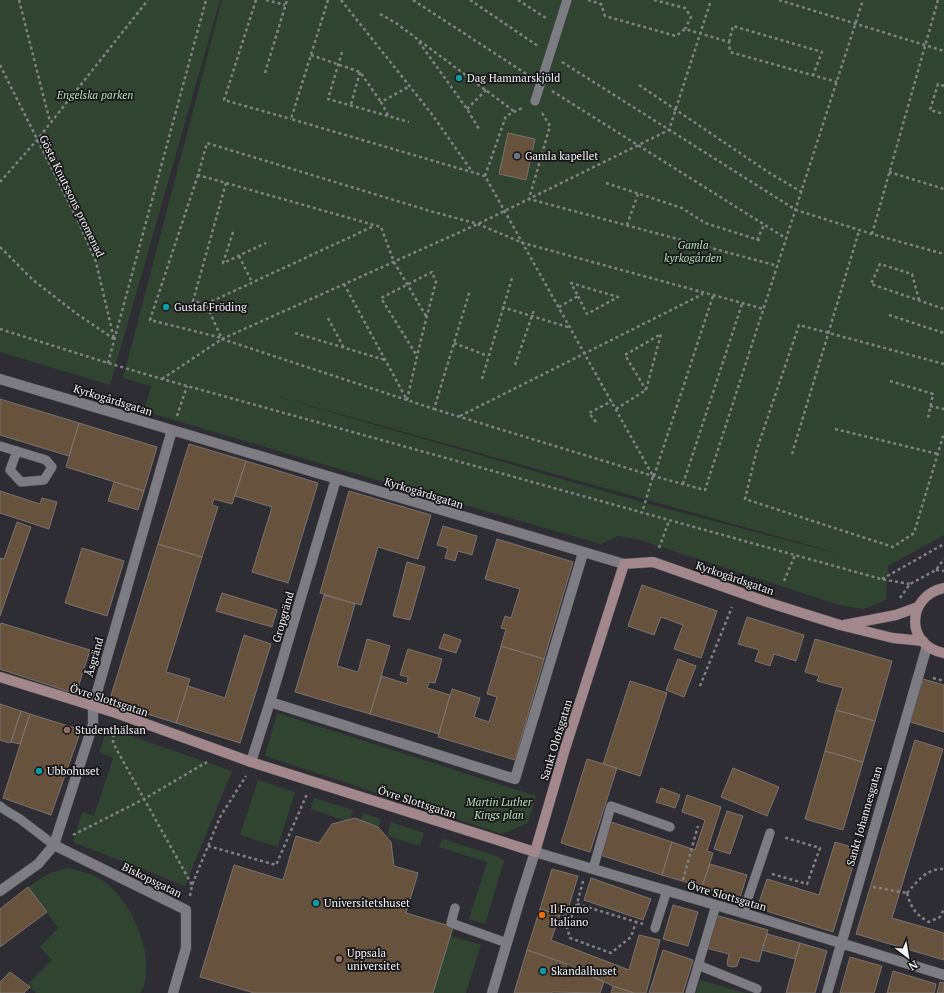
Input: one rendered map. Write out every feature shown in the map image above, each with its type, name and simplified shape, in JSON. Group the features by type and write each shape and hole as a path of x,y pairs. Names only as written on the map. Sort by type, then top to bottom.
{"street":[{"name":"Kyrkogårdsgatan","path":"0,379 624,564 653,562 773,604 840,625 893,638 925,643 937,652 944,653"},
{"name":"Åsgränd","path":"0,891 38,864 54,845 93,724 93,706 172,430"},
{"name":"Gropgränd","path":"251,762 336,479"},
{"path":"270,702 515,779 583,552"},
{"name":"Sankt Olofsgatan","path":"492,993 565,749 624,564"},
{"path":"925,643 918,634 915,626 915,618 918,608 926,595 936,589 944,587"},
{"name":"Kyrkogårdsgatan","path":"840,625 896,615 918,608"},
{"name":"Sankt Johannesgatan","path":"827,993 925,643"},
{"name":"Övre Slottsgatan","path":"0,677 116,713 251,762 535,852 744,913 944,975"},
{"name":"Biskopsgatan","path":"54,845 186,910 186,948 173,993"}],"lane":[{"path":"535,101 567,0"},
{"path":"0,446 17,451 46,460 52,467 44,480 21,482 10,470 17,451"},
{"path":"0,806 54,845"},
{"path":"590,868 611,806 670,827"},
{"path":"744,913 770,833"},
{"path":"655,928 667,890"},
{"path":"690,993 716,905"},
{"path":"455,908 451,923 507,943"},
{"path":"698,965 757,989"}],"path":[{"path":"0,182 37,140 148,0"},
{"path":"108,363 206,0"},
{"path":"256,0 224,100 485,176 653,476"},
{"path":"266,0 285,5"},
{"path":"265,73 287,0"},
{"path":"291,119 328,0"},
{"path":"341,0 431,113 472,173"},
{"path":"413,0 638,146 787,239"},
{"path":"470,0 550,55 796,210 859,231 944,254"},
{"path":"518,0 559,26"},
{"path":"588,0 601,4"},
{"path":"602,0 601,4 605,16 676,36 686,30 729,42"},
{"path":"654,0 685,8 690,16 686,30"},
{"path":"162,379 222,339 478,224 669,130 710,0"},
{"path":"779,0 944,51"},
{"path":"764,309 703,294 523,243 478,224 422,209 207,143 198,175 150,320 222,339 434,409 653,476 705,490 787,239 863,0"},
{"path":"872,234 938,0"},
{"path":"20,1 50,123"},
{"path":"380,14 417,39 515,112"},
{"path":"813,75 822,52 733,26 729,42 730,52 837,82"},
{"path":"417,39 467,109 479,129"},
{"path":"342,52 328,99 352,104 409,122"},
{"path":"311,55 360,72 381,102 388,115"},
{"name":"Gösta Knutssons promenad","path":"0,64 79,223 96,262 114,339"},
{"path":"352,104 360,72"},
{"path":"944,86 938,84 930,110 944,114"},
{"path":"639,85 772,174 802,192"},
{"path":"381,102 410,86"},
{"path":"467,109 486,90"},
{"path":"485,176 506,116 535,101 550,126 529,199"},
{"path":"889,172 944,189"},
{"path":"198,175 381,227 394,262 426,316"},
{"path":"226,183 193,301 206,304 374,226"},
{"path":"606,183 682,208 705,223 762,241"},
{"path":"627,225 638,193"},
{"path":"529,199 778,266"},
{"path":"757,240 764,225"},
{"path":"792,454 859,231"},
{"path":"233,232 223,263 266,243"},
{"path":"0,247 33,280 77,314 114,339"},
{"path":"239,256 252,282"},
{"path":"918,300 912,274 880,264 871,284 944,309"},
{"path":"407,400 417,356 426,316 436,282 432,272 381,298 417,356"},
{"path":"482,379 502,307 512,278"},
{"path":"571,283 618,297 587,314 578,296 571,283"},
{"path":"344,284 407,400"},
{"path":"434,409 470,290"},
{"path":"459,416 703,294"},
{"path":"559,307 578,296"},
{"path":"642,513 713,296"},
{"path":"206,304 222,339"},
{"path":"683,484 742,304"},
{"path":"502,307 570,328"},
{"path":"515,365 534,310"},
{"path":"889,315 944,334"},
{"path":"328,318 344,348"},
{"path":"944,364 799,326 758,449 745,499 893,547 914,533 944,433"},
{"path":"0,329 162,379 881,579 910,584 936,570 944,559"},
{"path":"295,333 386,360"},
{"path":"616,409 646,390 661,334 625,355 646,390"},
{"path":"454,343 488,356"},
{"path":"890,381 933,394 928,418"},
{"path":"172,430 187,386"},
{"path":"596,422 589,413 612,401"},
{"path":"930,406 944,409"},
{"path":"835,429 938,454"},
{"path":"881,579 944,544"},
{"path":"784,582 795,555"},
{"path":"936,570 944,571"},
{"path":"700,686 732,607"},
{"path":"928,677 944,681"},
{"path":"116,713 114,742 192,885"},
{"path":"54,845 144,799 223,752"},
{"path":"186,910 192,885 220,817 248,773 251,762"},
{"path":"208,846 276,866 308,792"},
{"path":"679,894 698,826"},
{"path":"758,870 807,884 820,848 770,833"},
{"path":"590,868 567,927 570,938 611,953 631,937 636,922"},
{"path":"907,893 924,874 944,869"},
{"path":"857,884 907,893"},
{"path":"907,893 909,903 918,916 929,922 940,918 944,909"},
{"path":"577,904 655,928"}],"green space":[{"name":"Engelska parken","path":"0,0 220,0 110,385 0,352"},
{"name":"Gamla kyrkogården","path":"222,0 944,0 944,535 888,566 886,600 864,609 839,605 637,539 618,536 601,544 339,469 144,411 151,386 123,378","holes":["240,386 855,558 645,503"]},
{"name":"Martin Luther Kings plan","path":"277,713 536,796 528,823 502,834 265,756"},
{"path":"114,730 232,771 185,886 73,842 82,812 94,816 113,758 99,752 105,735"},
{"path":"258,780 295,792 278,847 240,835"},
{"path":"314,798 353,810 349,822 311,809"},
{"path":"363,813 381,819 378,831 359,825"},
{"path":"391,822 424,833 420,846 387,836"},
{"path":"442,839 497,856 504,861 485,924 469,919 487,862 439,847"},
{"path":"68,868 97,877 105,882 114,890 130,912 145,950 146,975 140,993 36,993 27,985 52,960 40,947 58,928 28,887 50,873"},
{"path":"450,936 481,945 466,993 433,993"},
{"path":"700,980 746,993 696,993"}],"building":[{"name":"Gamla kapellet","path":"508,133 535,139 526,180 499,174"},
{"path":"0,399 79,423 69,456 0,435"},
{"path":"79,423 157,447 144,491 66,467"},
{"path":"189,444 246,461 232,504 214,499 212,505 218,507 202,557 158,544"},
{"path":"246,461 318,483 288,583 252,572 272,507 235,496"},
{"path":"114,482 144,491 138,510 108,501"},
{"path":"0,491 40,504 42,498 57,502 49,529 0,513"},
{"path":"349,491 431,515 418,559 378,547 361,605 320,593"},
{"path":"17,522 31,527 0,616 0,558 4,559"},
{"path":"443,526 477,536 472,555 458,551 455,561 445,558 448,548 437,545"},
{"path":"497,539 573,562 544,659 501,646 506,629 501,628 505,616 511,618 520,589 485,579"},
{"path":"158,544 202,557 166,672 190,679 176,723 109,702"},
{"path":"82,548 124,561 107,616 65,603"},
{"path":"407,562 425,567 410,620 393,616"},
{"path":"642,585 717,611 701,658 674,649 683,625 661,617 654,635 628,626"},
{"path":"222,593 277,610 272,627 216,611"},
{"path":"324,595 355,604 337,666 358,672 367,639 390,646 370,714 295,692"},
{"path":"747,617 804,635 796,661 774,654 770,666 755,661 759,650 738,644"},
{"path":"1,623 90,650 76,694 0,669"},
{"path":"444,634 461,640 456,653 439,648"},
{"path":"244,635 271,644 240,743 176,723 188,686 225,698"},
{"path":"815,639 892,661 875,721 836,710 843,688 817,681 819,676 805,672"},
{"path":"501,646 544,659 515,760 438,737 452,689 480,698 474,717 489,722 497,697 487,694"},
{"path":"408,649 442,659 435,683 429,682 427,688 450,695 439,734 370,714 382,676 407,684 408,677 400,675"},
{"path":"678,659 696,666 684,697 666,690"},
{"path":"923,679 944,685 944,732 910,722"},
{"path":"630,681 667,693 640,776 603,764"},
{"path":"0,704 21,711 11,742 9,743 0,740"},
{"path":"836,710 875,721 863,762 825,751"},
{"path":"21,711 30,714 20,744 11,742"},
{"name":"Ubbohuset","path":"30,714 81,730 51,815 3,798"},
{"path":"915,740 943,749 892,918 944,933 944,960 856,934"},
{"path":"825,751 863,762 843,830 805,819"},
{"path":"587,759 617,768 590,852 561,843"},
{"path":"733,768 779,787 767,816 721,797"},
{"path":"661,788 680,795 675,808 656,802"},
{"path":"687,795 721,807 707,851 713,853 702,887 662,875 672,842 695,850 705,820 682,812"},
{"path":"727,811 743,816 730,854 714,849"},
{"name":"Universitetshuset","path":"355,818 378,827 391,842 394,866 418,873 406,913 453,927 433,993 254,993 200,977 234,865 283,880 296,836 319,843 332,824"},
{"path":"611,822 672,842 662,875 600,855"},
{"path":"835,842 858,849 833,932 757,908 767,879 819,895"},
{"path":"710,864 747,875 739,901 702,887"},
{"path":"552,869 578,876 566,916 540,909"},
{"path":"591,878 651,899 643,920 584,900"},
{"path":"28,887 47,912 0,947 0,909"},
{"path":"673,905 698,912 688,946 663,939"},
{"path":"540,909 560,915 551,940 629,970 639,935 660,940 646,993 634,993 613,986 567,964 527,950"},
{"path":"715,915 768,930 759,962 740,957 737,966 728,966 727,963 729,954 706,948"},
{"path":"767,934 800,943 795,959 762,950"},
{"path":"800,943 827,951 815,993 786,993"},
{"name":"Skandalhuset","path":"527,950 567,964 565,972 578,976 580,971 604,982 600,993 514,993"},
{"path":"663,950 693,960 683,993 649,993"},
{"path":"850,957 882,966 874,993 840,993"},
{"path":"893,971 936,984 934,993 887,993"},
{"path":"10,972 30,987 24,993 0,993 0,982"},
{"path":"940,982 944,983 944,993 937,993"},
{"path":"613,986 634,993 611,993"}],"place":[{"name":"Dag Hammarskjöld","path":"459,78"},
{"name":"Gamla kapellet","path":"517,156"},
{"name":"Gustaf Fröding","path":"166,307"},
{"name":"Studenthälsan","path":"67,730"},
{"name":"Ubbohuset","path":"39,771"},
{"name":"Universitetshuset","path":"316,903"},
{"name":"Il Forno Italiano","path":"542,915"},
{"name":"Uppsala universitet","path":"339,959"},
{"name":"Skandalhuset","path":"543,971"}]}
